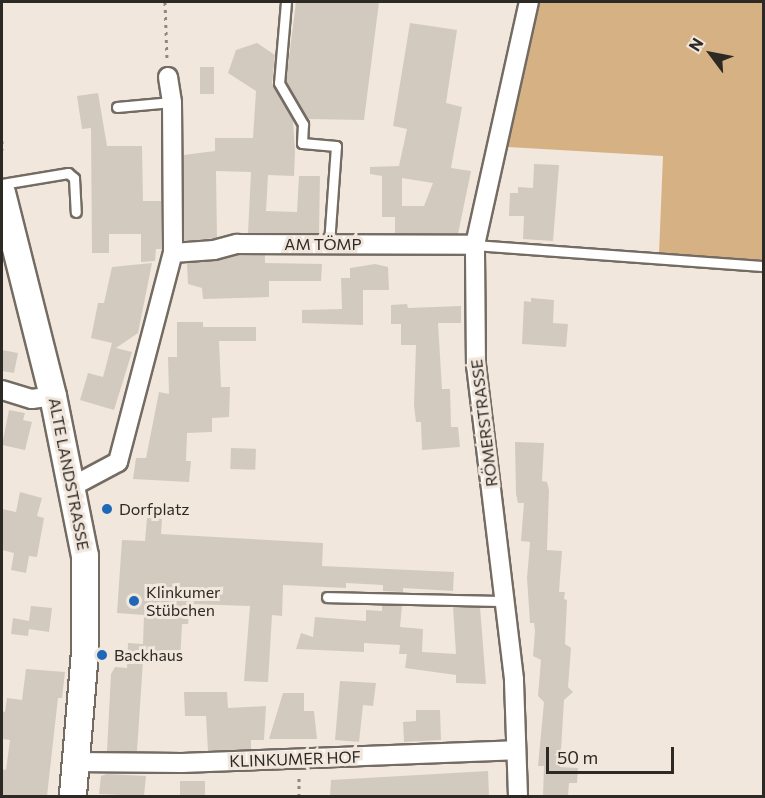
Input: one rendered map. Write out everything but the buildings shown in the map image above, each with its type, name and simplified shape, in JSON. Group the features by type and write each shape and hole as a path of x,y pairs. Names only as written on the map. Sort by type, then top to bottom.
{"main road":[{"name":"ALTE LANDSTRASSE","path":"2,193 54,396 73,486 87,586 84,678 73,796"}],"street":[{"path":"475,245 529,2"},
{"path":"73,486 118,462 173,253 172,102 168,77"},
{"name":"AM TÖMP","path":"173,253 214,250 237,244 475,245"},
{"name":"RÖMERSTRASSE","path":"475,245 476,366 514,679 518,796"},
{"path":"2,390 32,399 54,396"},
{"name":"KLINKUMER HOF","path":"75,762 182,763 515,750"}],"lane":[{"path":"286,2 279,83 303,124 302,143 336,146 329,244"},
{"path":"117,107 172,102"},
{"path":"2,184 68,173 74,178 76,212"},
{"name":"AM TÖMP","path":"475,245 764,266"},
{"path":"327,597 506,601"}],"path":[{"path":"165,2 168,77"},
{"path":"2,141 2,150"}],"shaded area":[{"path":"536,2 763,2 763,260 659,254 663,156 506,147"}],"place":[{"name":"Dorfplatz","path":"107,509"},
{"name":"Klinkumer Stübchen","path":"134,601"},
{"name":"Backhaus","path":"102,655"}]}
